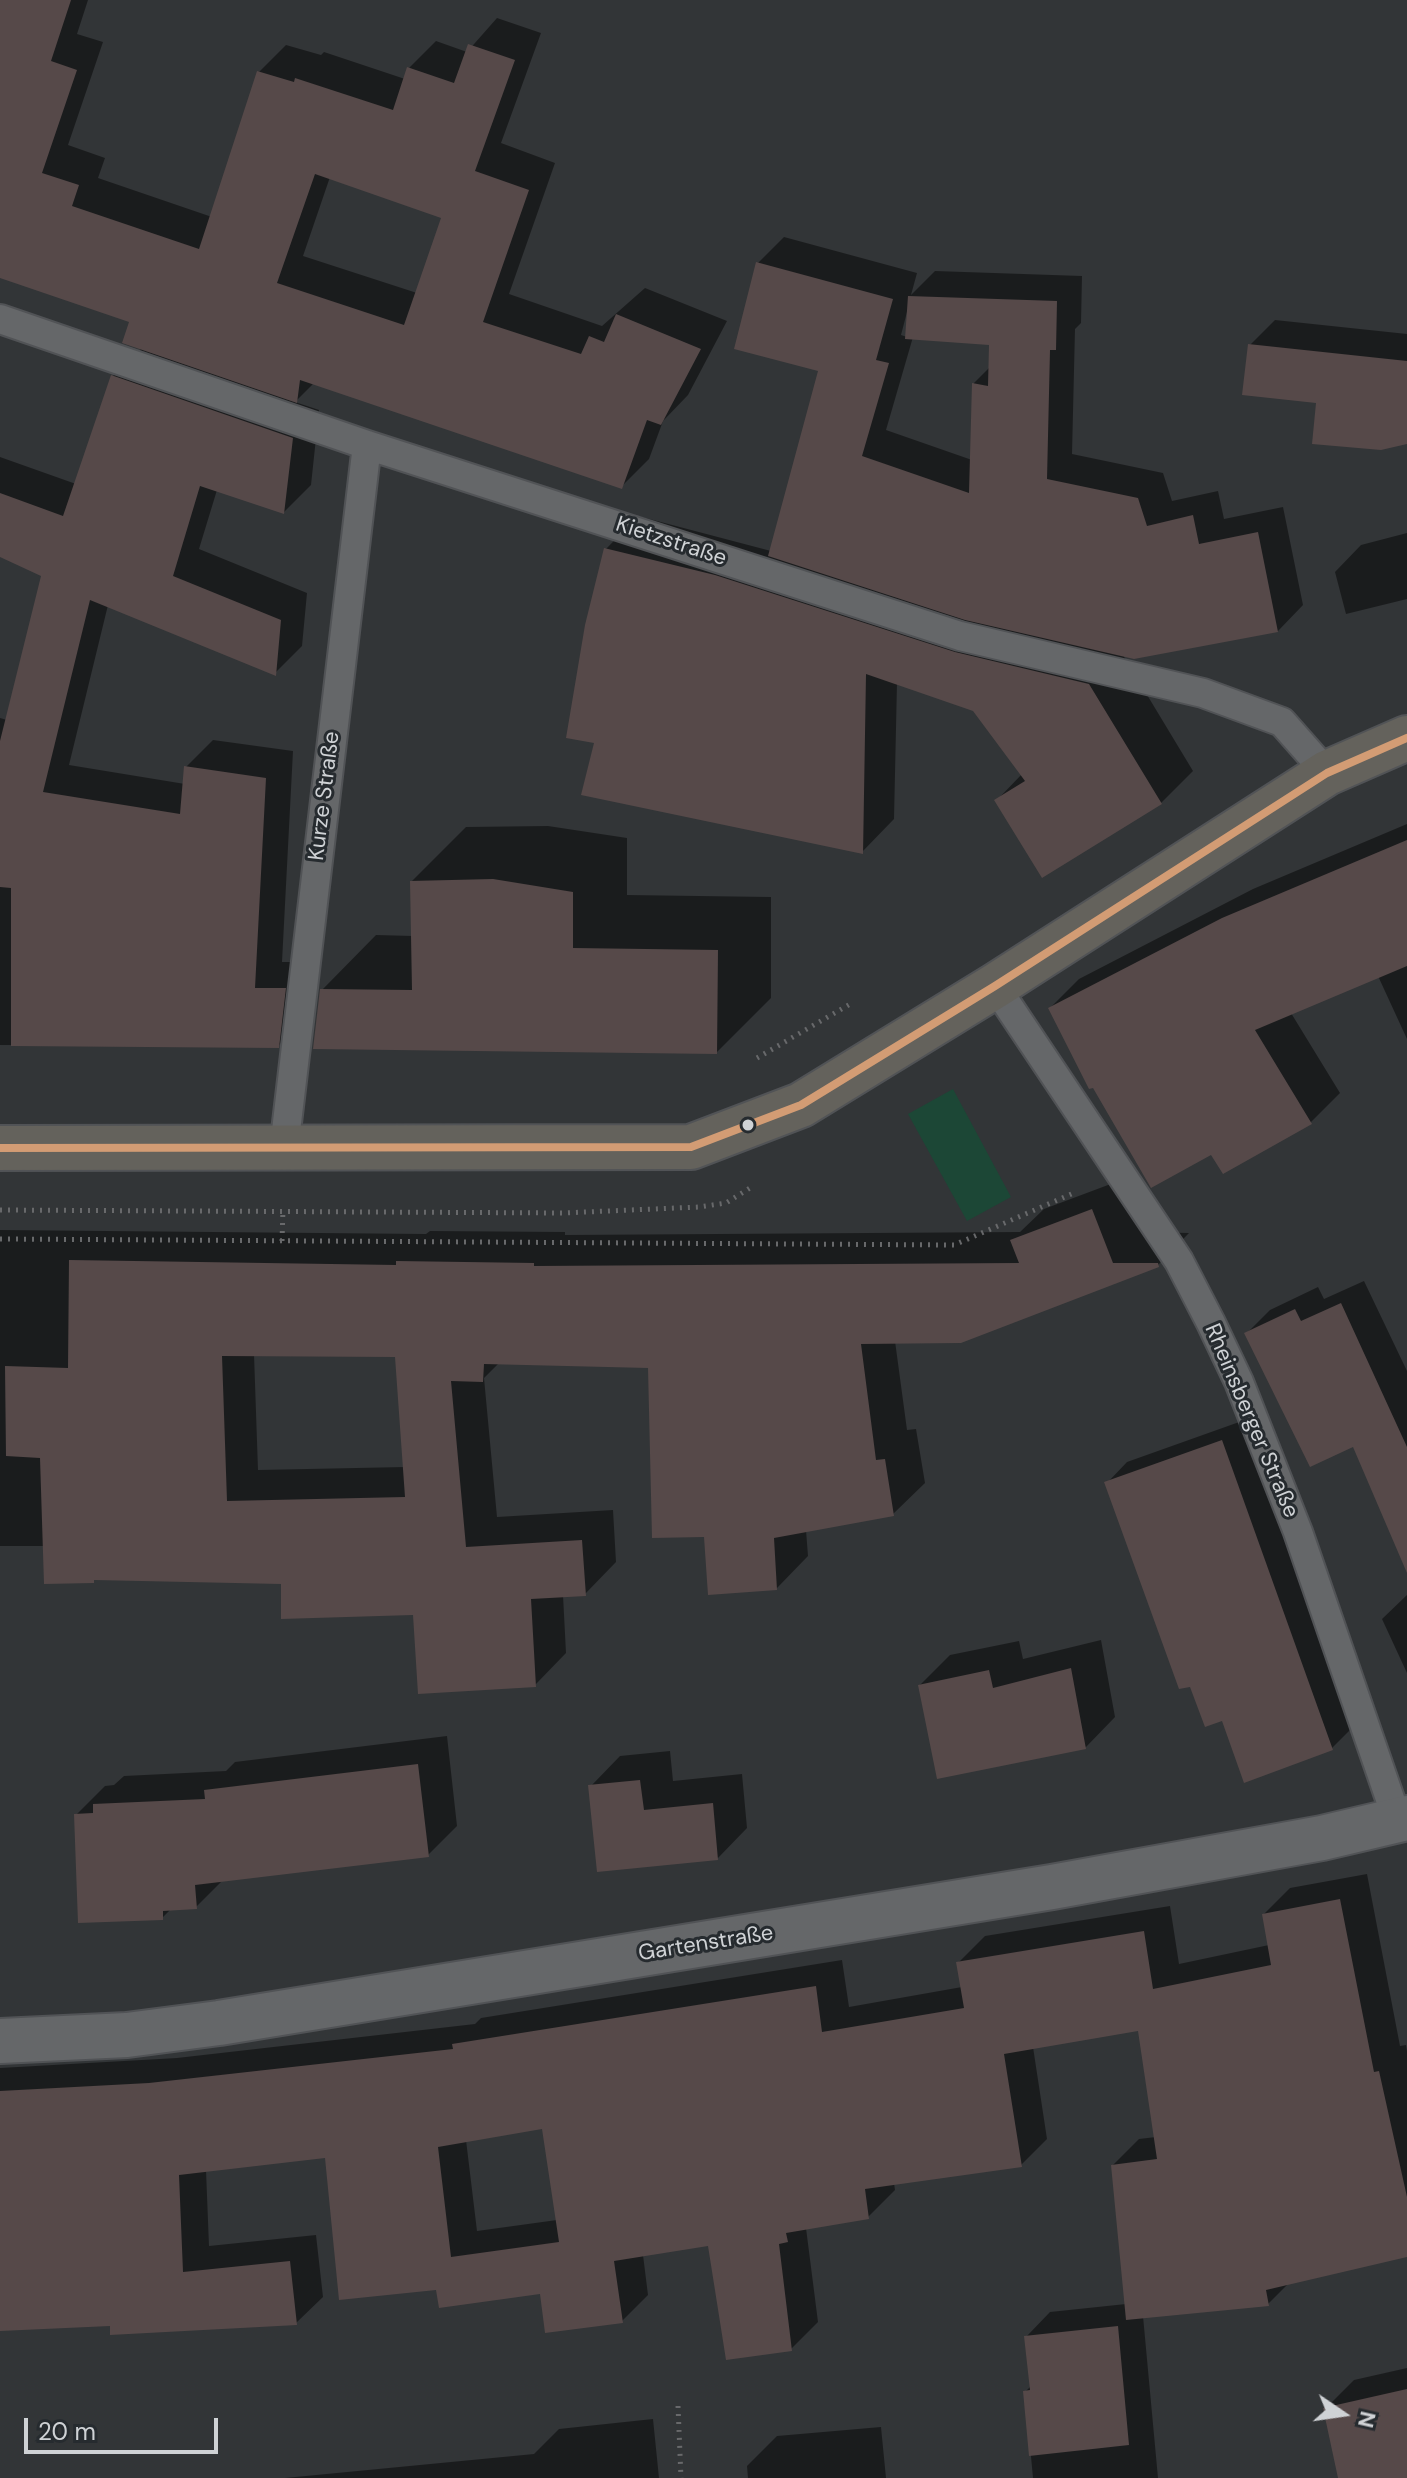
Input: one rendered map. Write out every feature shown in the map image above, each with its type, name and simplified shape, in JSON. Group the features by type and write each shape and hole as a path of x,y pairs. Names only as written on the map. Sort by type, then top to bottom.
{"main road":[{"path":"0,1148 691,1147 801,1105 995,986 1327,773 1407,738"}],"street":[{"name":"Gartenstraße","path":"0,2041 127,2035 219,2023 1052,1887 1322,1838 1404,1830"}],"lane":[{"name":"Kietzstraße","path":"0,319 367,445 960,636 1203,693 1282,722 1327,773"},
{"name":"Kurze Straße","path":"284,1148 367,445"},
{"name":"Rheinsberger Straße","path":"995,986 1179,1261 1239,1382 1298,1532 1404,1830"}],"path":[{"path":"756,1058 866,995"},
{"path":"0,1239 954,1245 1118,1173"},
{"path":"0,1210 563,1213"},
{"path":"678,2406 681,2478"}],"green space":[{"path":"953,1089 1011,1197 967,1221 908,1114"}],"building":[{"path":"0,0 71,0 51,61 77,70 42,173 79,185 72,206 199,249 257,71 294,82 295,78 393,110 407,67 454,83 468,44 515,60 475,171 529,190 483,322 581,354 589,336 604,342 616,314 701,349 661,425 647,420 622,489 300,380 297,403 122,343 129,322 0,278","holes":["315,174 441,218 404,325 277,283"]},
{"path":"756,262 893,299 876,360 889,363 862,456 969,493 972,383 988,386 989,345 905,339 908,296 1057,301 1056,350 1050,350 1047,479 1138,498 1147,526 1193,515 1199,544 1258,532 1278,632 1134,659 965,620 768,556 818,371 734,349"},
{"path":"1248,344 1407,361 1407,444 1381,450 1312,444 1316,403 1242,395"},
{"path":"111,375 293,438 284,514 200,486 173,576 281,620 276,676 90,600 43,792 180,814 184,766 266,778 255,988 286,988 279,1048 11,1046 11,888 0,887 0,741 41,576 0,557 0,493 63,516"},
{"path":"604,548 715,575 955,652 1089,684 1162,804 1042,878 994,800 1025,781 973,711 866,674 863,854 581,795 594,743 566,738 585,625"},
{"path":"1407,840 1407,966 1255,1030 1312,1124 1223,1174 1211,1155 1151,1188 1093,1088 1089,1089 1048,1008 1222,918"},
{"path":"493,879 573,892 573,948 718,950 717,1054 313,1049 320,989 412,990 410,881"},
{"path":"1092,1209 1113,1263 1158,1263 1159,1267 961,1343 861,1344 876,1460 885,1459 894,1516 774,1538 777,1590 708,1595 704,1537 652,1538 648,1368 484,1364 483,1382 451,1381 466,1547 582,1540 586,1596 531,1599 536,1687 418,1694 413,1615 281,1619 281,1584 94,1580 94,1583 44,1584 40,1458 6,1456 5,1366 68,1368 69,1260 396,1265 396,1261 534,1263 534,1266 1019,1263 1010,1240","holes":["222,1356 395,1357 405,1497 227,1501"]},
{"path":"1341,1303 1407,1447 1407,1573 1353,1447 1310,1467 1244,1333 1295,1309 1301,1321"},
{"path":"1222,1440 1333,1750 1244,1783 1222,1721 1205,1727 1190,1687 1179,1689 1104,1482"},
{"path":"1071,1668 1086,1749 937,1779 918,1685 989,1670 993,1688"},
{"path":"418,1764 429,1857 195,1885 197,1909 163,1911 163,1920 78,1923 74,1814 93,1813 93,1804 205,1799 204,1790"},
{"path":"640,1780 644,1810 713,1803 718,1860 597,1872 588,1785"},
{"path":"1340,1899 1374,2072 1379,2071 1407,2197 1407,2257 1266,2290 1269,2306 1126,2320 1111,2165 1157,2159 1138,2031 1004,2054 1022,2167 865,2189 869,2219 786,2233 788,2242 779,2244 792,2351 726,2360 708,2246 614,2261 623,2323 545,2333 540,2294 439,2308 436,2290 339,2300 325,2158 179,2175 183,2272 290,2261 297,2325 110,2335 110,2326 0,2331 0,2091 149,2083 453,2049 452,2044 816,1986 822,2032 964,2008 956,1962 1144,1931 1153,1989 1271,1965 1262,1914","holes":["542,2129 559,2242 451,2257 438,2147"]},
{"path":"1118,2326 1129,2445 1029,2456 1023,2391 1030,2390 1024,2336"},
{"path":"1407,2389 1407,2478 1338,2478 1323,2408"}],"transit line":[{"path":"0,1148 691,1147 801,1105 995,986 1327,773 1407,738"}]}
